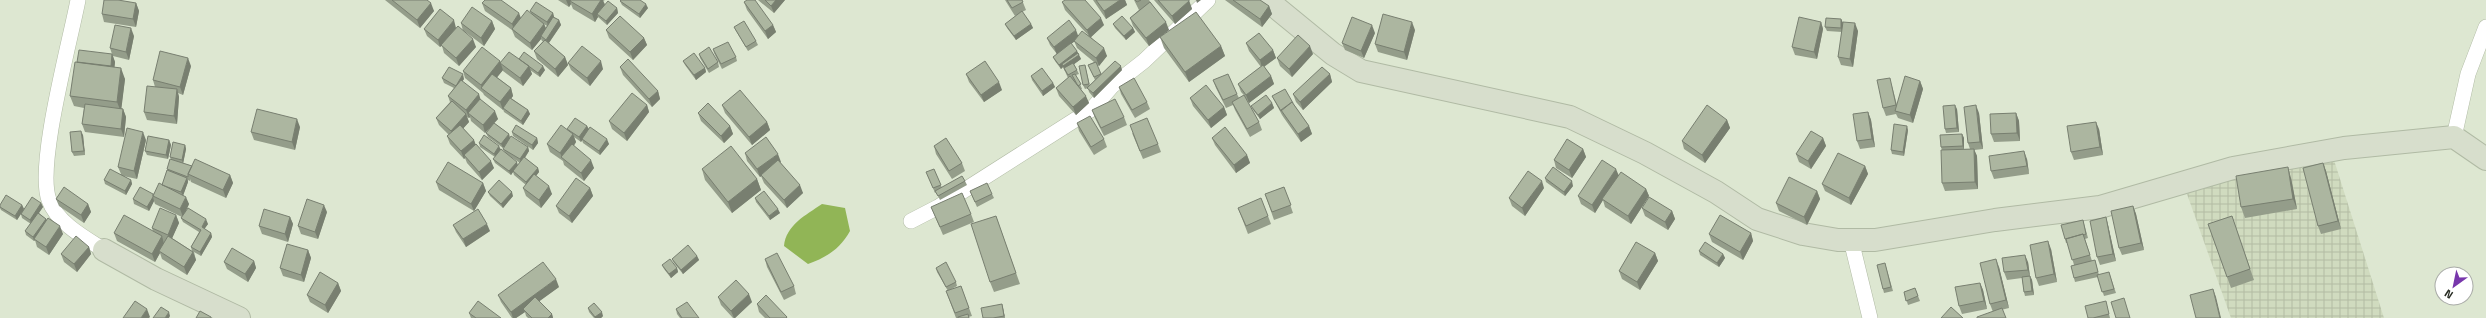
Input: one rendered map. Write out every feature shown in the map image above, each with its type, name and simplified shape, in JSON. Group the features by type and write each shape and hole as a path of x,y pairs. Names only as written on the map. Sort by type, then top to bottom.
{"street":[{"path":"78,0 44,168 49,201 68,227 104,250 156,279 239,318"},
{"path":"911,221 938,207 1092,109 1112,86 1144,61 1208,0"},
{"path":"1267,0 1332,54 1361,72 1570,117 1645,153 1716,192 1757,219 1803,234 1851,240 1876,240 1995,220 2100,207 2233,168 2344,148 2454,137 2486,159"},
{"path":"2454,137 2468,74 2486,27"},
{"path":"1851,240 1870,318"}],"shaded area":[{"path":"2334,160 2384,318 2231,318 2187,194 2234,172"},
{"path":"822,204 845,208 850,231 842,243 832,252 808,264 784,246 793,226"}],"building":[{"path":"104,0 118,0 136,3 133,19 102,14"},
{"path":"392,0 427,0 431,3 417,20"},
{"path":"485,0 501,0 519,13 512,24 482,3"},
{"path":"601,0 592,14 570,1"},
{"path":"640,0 646,4 639,14 620,1"},
{"path":"747,0 755,0 773,25 765,31 744,2"},
{"path":"765,0 776,0 771,6"},
{"path":"1007,0 1022,0 1023,2 1012,8"},
{"path":"1065,0 1085,0 1101,18 1087,30 1062,2"},
{"path":"1096,0 1120,0 1104,11"},
{"path":"1158,0 1189,0 1189,1 1172,16"},
{"path":"1233,0 1260,0 1269,6 1260,19"},
{"path":"608,1 617,8 606,21 597,14"},
{"path":"536,2 553,13 547,22 530,11"},
{"path":"1150,2 1166,22 1146,38 1130,18"},
{"path":"472,7 492,21 481,38 461,23"},
{"path":"440,9 454,20 438,40 424,29"},
{"path":"527,10 544,24 530,43 512,29"},
{"path":"1022,11 1031,24 1014,36 1005,24"},
{"path":"1196,12 1221,46 1185,72 1160,37"},
{"path":"1383,14 1412,22 1404,52 1375,44"},
{"path":"620,16 644,38 630,52 606,30"},
{"path":"1122,16 1133,28 1124,36 1113,24"},
{"path":"553,17 559,20 546,40 541,36"},
{"path":"1352,17 1372,25 1361,51 1342,43"},
{"path":"1799,17 1821,22 1814,52 1792,47"},
{"path":"1826,18 1841,19 1841,28 1825,27"},
{"path":"1069,20 1076,30 1054,47 1047,38"},
{"path":"744,21 756,41 746,47 734,27"},
{"path":"1843,22 1855,23 1850,59 1838,57"},
{"path":"115,25 131,28 126,52 110,48"},
{"path":"458,26 473,39 456,58 441,45"},
{"path":"1082,31 1104,48 1096,58 1074,41"},
{"path":"1259,33 1273,50 1260,60 1246,43"},
{"path":"1298,35 1310,46 1289,69 1277,58"},
{"path":"545,40 565,57 555,69 534,51"},
{"path":"728,42 736,57 721,64 713,49"},
{"path":"1071,43 1077,51 1059,65 1053,57"},
{"path":"582,46 601,61 587,78 568,63"},
{"path":"482,47 500,61 481,85 463,71"},
{"path":"709,47 718,62 708,69 699,54"},
{"path":"79,50 112,54 111,66 77,62"},
{"path":"160,51 188,58 180,87 153,80"},
{"path":"509,52 529,66 520,78 500,63"},
{"path":"524,52 543,66 538,73 519,59"},
{"path":"694,53 705,68 694,75 683,61"},
{"path":"1078,53 1079,55 1063,66 1062,64"},
{"path":"628,59 658,91 649,99 620,67"},
{"path":"985,61 999,82 981,95 966,74"},
{"path":"1115,61 1121,66 1093,93 1087,88"},
{"path":"75,62 121,68 117,102 70,96"},
{"path":"1096,62 1101,74 1094,77 1088,65"},
{"path":"1073,63 1077,70 1068,75 1064,68"},
{"path":"1085,65 1089,84 1083,85 1079,66"},
{"path":"1263,65 1271,76 1246,95 1238,84"},
{"path":"449,67 463,74 456,86 442,78"},
{"path":"1322,67 1330,74 1300,102 1293,94"},
{"path":"1042,68 1053,83 1042,91 1031,76"},
{"path":"492,74 511,88 500,102 481,88"},
{"path":"1075,74 1081,84 1078,86 1072,75"},
{"path":"1228,74 1237,94 1223,100 1213,80"},
{"path":"1070,76 1086,96 1073,107 1056,88"},
{"path":"1905,76 1920,81 1910,115 1895,111"},
{"path":"1134,78 1147,102 1132,110 1119,87"},
{"path":"1890,78 1896,105 1883,108 1877,80"},
{"path":"461,80 479,94 466,110 448,96"},
{"path":"1206,85 1224,107 1208,120 1190,98"},
{"path":"147,86 177,89 174,116 144,112"},
{"path":"1285,89 1293,103 1292,102 1281,111 1272,96"},
{"path":"740,90 767,122 749,137 722,105"},
{"path":"632,93 647,105 624,133 609,121"},
{"path":"1244,95 1259,122 1247,129 1232,102"},
{"path":"1266,95 1272,103 1258,115 1251,106"},
{"path":"510,98 528,110 521,121 503,108"},
{"path":"480,99 495,111 483,125 468,113"},
{"path":"1115,99 1124,117 1101,128 1092,110"},
{"path":"452,101 466,114 451,131 436,118"},
{"path":"1292,102 1309,126 1298,134 1281,110"},
{"path":"708,103 730,126 721,136 698,113"},
{"path":"85,104 123,109 121,129 82,124"},
{"path":"1707,105 1727,120 1702,155 1682,141"},
{"path":"1955,105 1957,128 1945,129 1943,106"},
{"path":"1976,105 1980,142 1968,143 1964,107"},
{"path":"257,109 297,119 292,142 251,132"},
{"path":"1868,112 1872,139 1857,141 1853,114"},
{"path":"2016,113 2017,133 1991,134 1990,114"},
{"path":"1090,116 1104,139 1091,147 1077,123"},
{"path":"575,118 587,126 579,137 567,129"},
{"path":"1147,118 1158,144 1140,151 1130,125"},
{"path":"2096,122 2100,147 2071,152 2067,126"},
{"path":"494,123 509,134 501,144 486,133"},
{"path":"1894,124 1907,126 1903,152 1891,150"},
{"path":"460,125 474,140 461,151 447,136"},
{"path":"516,125 537,138 532,145 512,132"},
{"path":"561,125 573,134 560,153 547,144"},
{"path":"590,127 607,139 599,151 582,139"},
{"path":"1225,127 1247,155 1234,165 1212,138"},
{"path":"127,128 143,132 134,171 118,167"},
{"path":"81,131 84,151 72,152 70,132"},
{"path":"1811,131 1823,138 1808,161 1796,154"},
{"path":"1962,134 1963,146 1941,147 1940,135"},
{"path":"484,135 499,146 494,154 479,143"},
{"path":"148,136 169,140 166,155 145,151"},
{"path":"511,136 528,147 520,159 503,149"},
{"path":"766,137 778,154 757,169 745,153"},
{"path":"946,138 962,163 949,171 934,146"},
{"path":"1567,139 1583,149 1569,170 1554,160"},
{"path":"173,142 185,145 182,160 170,157"},
{"path":"476,144 491,161 479,172 464,155"},
{"path":"572,144 591,160 581,173 561,157"},
{"path":"731,146 757,179 728,202 702,169"},
{"path":"501,149 517,162 509,171 493,159"},
{"path":"1974,149 1975,182 1942,183 1941,150"},
{"path":"2024,151 2027,166 1991,171 1989,156"},
{"path":"1838,153 1865,166 1849,198 1822,184"},
{"path":"524,157 538,168 526,182 513,171"},
{"path":"170,159 192,166 188,177 167,169"},
{"path":"195,159 230,175 223,190 188,174"},
{"path":"778,160 800,185 784,200 761,175"},
{"path":"1602,160 1616,169 1592,205 1578,196"},
{"path":"448,162 483,183 471,204 436,182"},
{"path":"2323,163 2338,221 2318,226 2303,168"},
{"path":"1553,167 1572,181 1564,192 1545,178"},
{"path":"2288,167 2293,199 2241,207 2236,176"},
{"path":"110,169 131,180 125,191 104,180"},
{"path":"934,169 941,185 933,188 926,172"},
{"path":"167,170 187,178 181,192 162,185"},
{"path":"1528,171 1542,181 1522,208 1509,198"},
{"path":"1621,172 1646,189 1628,216 1602,199"},
{"path":"534,174 549,186 539,200 523,188"},
{"path":"962,176 965,181 938,196 935,191"},
{"path":"1789,177 1817,191 1804,217 1776,203"},
{"path":"576,178 590,188 569,216 556,206"},
{"path":"499,180 512,192 501,204 488,192"},
{"path":"159,183 186,197 180,209 153,196"},
{"path":"987,183 992,194 975,202 970,191"},
{"path":"64,187 88,204 81,215 56,199"},
{"path":"140,187 153,194 153,197 147,207 133,199"},
{"path":"1284,187 1291,205 1272,212 1265,194"},
{"path":"764,191 778,209 769,216 755,198"},
{"path":"962,193 971,214 940,227 931,207"},
{"path":"6,195 22,205 15,216 0,207"},
{"path":"32,197 41,203 30,220 21,214"},
{"path":"1649,197 1672,211 1665,222 1642,208"},
{"path":"1261,198 1268,216 1246,226 1238,208"},
{"path":"307,199 324,205 315,232 298,226"},
{"path":"2133,206 2141,243 2119,248 2111,211"},
{"path":"160,208 176,215 168,235 152,228"},
{"path":"188,208 206,219 202,227 211,233 200,252 191,247 201,230 181,218"},
{"path":"264,209 290,217 285,234 259,226"},
{"path":"478,209 487,224 463,239 453,225"},
{"path":"38,213 46,219 33,237 25,231"},
{"path":"124,215 162,236 152,254 114,233"},
{"path":"1720,215 1751,233 1740,252 1709,234"},
{"path":"996,216 1016,273 990,282 971,224"},
{"path":"2232,216 2250,269 2227,277 2208,224"},
{"path":"2106,217 2113,254 2097,257 2090,221"},
{"path":"48,218 60,226 46,247 34,239"},
{"path":"2083,220 2086,234 2065,239 2061,225"},
{"path":"2083,234 2090,255 2072,260 2066,239"},
{"path":"76,236 89,247 74,264 61,254"},
{"path":"168,236 193,252 184,267 159,251"},
{"path":"2048,241 2054,274 2036,278 2030,245"},
{"path":"1636,242 1655,253 1637,282 1619,271"},
{"path":"1705,242 1723,254 1717,263 1699,251"},
{"path":"287,244 308,250 301,275 280,268"},
{"path":"688,245 697,256 681,270 672,259"},
{"path":"232,248 254,261 245,274 224,262"},
{"path":"777,253 794,286 781,292 765,259"},
{"path":"2025,255 2028,270 2004,272 2002,258"},
{"path":"670,259 677,268 669,274 662,265"},
{"path":"1996,259 2006,300 1990,304 1980,263"},
{"path":"2095,260 2098,272 2074,278 2071,266"},
{"path":"543,262 556,279 511,312 498,295"},
{"path":"946,262 956,282 946,287 936,268"},
{"path":"1885,263 1891,287 1883,289 1877,265"},
{"path":"320,272 338,283 325,305 307,295"},
{"path":"2109,272 2114,289 2102,292 2097,275"},
{"path":"2030,276 2032,291 2024,292 2022,277"},
{"path":"736,280 749,294 731,311 718,297"},
{"path":"1980,283 1984,301 1959,306 1955,287"},
{"path":"961,286 969,308 955,313 946,291"},
{"path":"1915,288 1918,296 1906,301 1904,292"},
{"path":"2213,289 2220,318 2196,318 2190,295"},
{"path":"766,295 787,317 786,318 770,318 757,304"},
{"path":"535,297 552,314 548,318 532,318 523,309"},
{"path":"2124,298 2130,318 2116,318 2111,302"},
{"path":"135,301 147,309 141,318 123,318"},
{"path":"478,301 501,318 476,318 469,313"},
{"path":"2106,301 2109,314 2088,318 2085,306"},
{"path":"687,302 699,318 682,318 676,309"},
{"path":"594,303 602,312 595,317 588,308"},
{"path":"1002,304 1004,316 983,318 981,308"},
{"path":"161,307 169,312 165,318 153,318"},
{"path":"1951,307 1963,318 1941,318"},
{"path":"2002,308 2006,318 1977,318 1977,317"},
{"path":"200,311 211,317 211,318 196,318"},
{"path":"968,314 969,318 958,318 958,317"}]}
